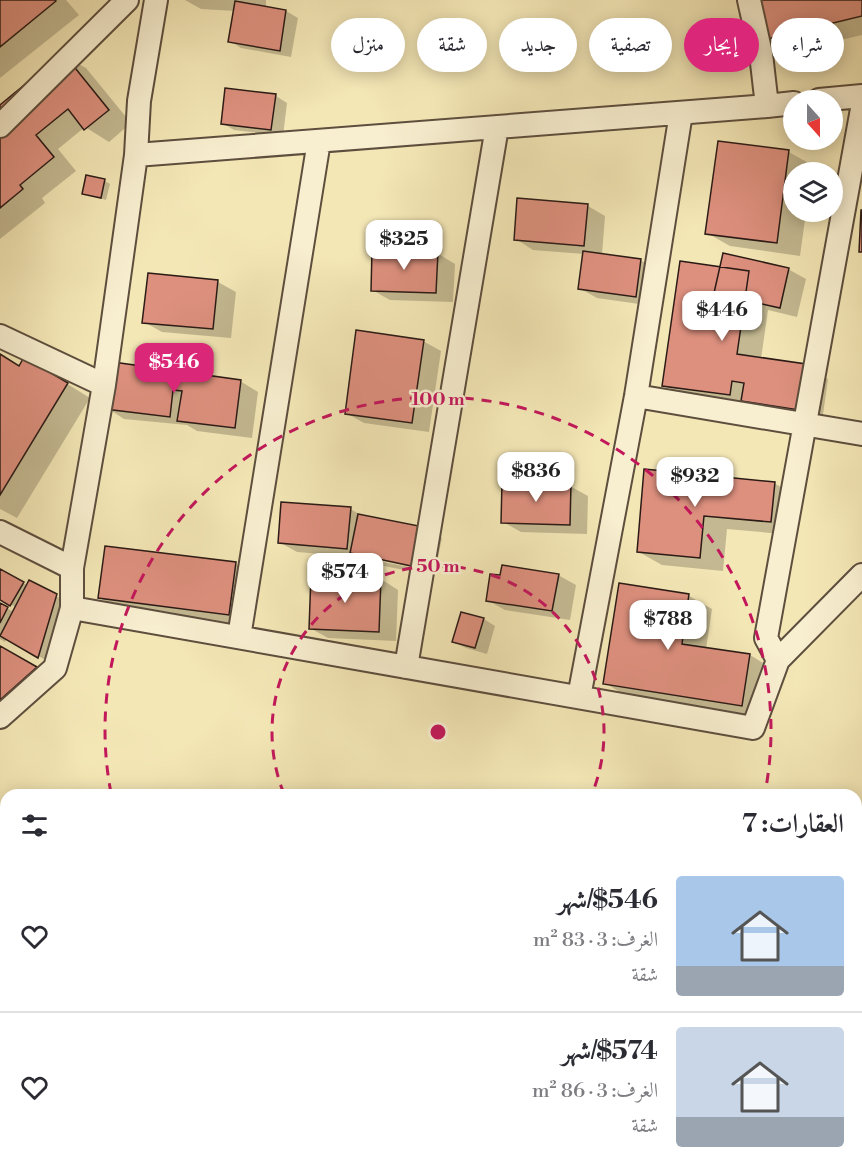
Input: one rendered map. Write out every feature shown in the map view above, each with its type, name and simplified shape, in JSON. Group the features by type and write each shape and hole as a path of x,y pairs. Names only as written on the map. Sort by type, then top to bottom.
{"street":[{"path":"0,126 127,0"},
{"path":"0,717 55,668 72,608 72,568 104,385 135,155 139,101 156,0"},
{"path":"749,0 761,54 767,106"},
{"path":"843,98 862,96"},
{"path":"135,155 783,104"},
{"path":"778,660 766,638 862,109"},
{"path":"579,697 636,396 681,113"},
{"path":"406,667 497,127"},
{"path":"239,637 319,141"},
{"path":"0,336 104,385"},
{"path":"636,396 862,434"},
{"path":"0,532 72,568"},
{"path":"72,608 753,728 778,660 862,575"}],"building":[{"path":"0,0 55,0 56,1 0,47"},
{"path":"741,0 862,0 862,16 844,20 844,18 771,18 771,38 759,41 759,18 745,18"},
{"path":"235,1 286,10 280,51 228,42"},
{"path":"63,53 109,110 84,130 68,109 36,135 54,157 20,185 23,189 0,208 0,105"},
{"path":"225,88 276,94 271,130 221,124"},
{"path":"718,141 789,150 787,162 783,162 783,196 777,243 705,234"},
{"path":"86,175 105,179 101,198 82,194"},
{"path":"517,198 588,204 584,246 514,240"},
{"path":"861,210 862,252 859,252"},
{"path":"372,250 438,252 436,293 371,291"},
{"path":"583,251 641,259 636,297 578,289"},
{"path":"723,253 789,268 780,308 714,293"},
{"path":"680,261 749,271 737,354 806,364 799,410 741,401 744,383 732,381 730,395 662,386"},
{"path":"148,273 218,280 213,329 142,323"},
{"path":"356,330 424,340 412,423 345,414"},
{"path":"0,354 19,366 24,357 68,383 0,495"},
{"path":"113,362 241,380 235,428 177,421 182,391 173,390 170,417 105,409"},
{"path":"644,469 775,482 771,522 704,516 700,558 637,552"},
{"path":"502,482 571,484 570,525 501,523"},
{"path":"281,502 351,507 347,549 278,543"},
{"path":"358,514 424,527 416,567 350,553"},
{"path":"105,546 236,562 229,615 98,598"},
{"path":"502,565 559,574 552,611 486,601 490,574 500,575"},
{"path":"0,569 24,582 10,606 0,600"},
{"path":"311,575 381,578 379,632 309,629"},
{"path":"29,580 57,594 38,658 0,636"},
{"path":"619,583 689,594 682,644 750,654 742,706 603,684"},
{"path":"0,603 8,607 0,623"},
{"path":"461,612 484,618 475,648 452,642"},
{"path":"0,646 37,667 0,700"}]}
